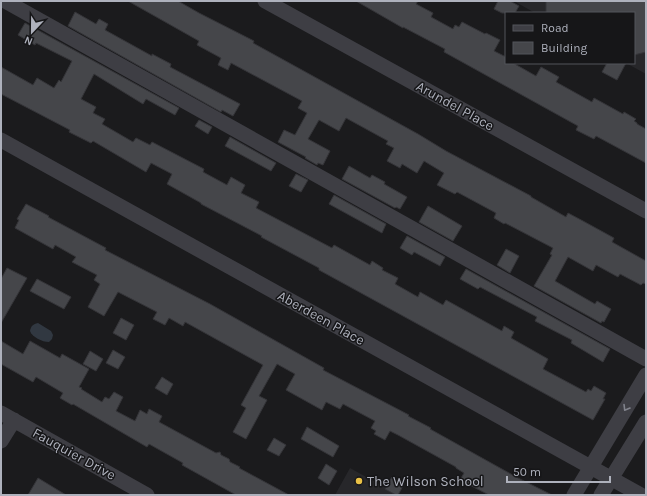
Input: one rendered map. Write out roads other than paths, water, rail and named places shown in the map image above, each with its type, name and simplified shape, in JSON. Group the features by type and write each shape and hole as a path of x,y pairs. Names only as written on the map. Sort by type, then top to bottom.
{"street":[{"path":"5,1 646,359"},
{"name":"Arundel Place","path":"265,1 646,211"},
{"name":"Aberdeen Place","path":"1,140 641,495"},
{"path":"574,495 646,375"},
{"path":"1,442 7,417"},
{"name":"Fauquier Drive","path":"7,417 147,495"},
{"path":"601,495 646,422"}],"place":[{"name":"The Wilson School","path":"359,481"}]}
